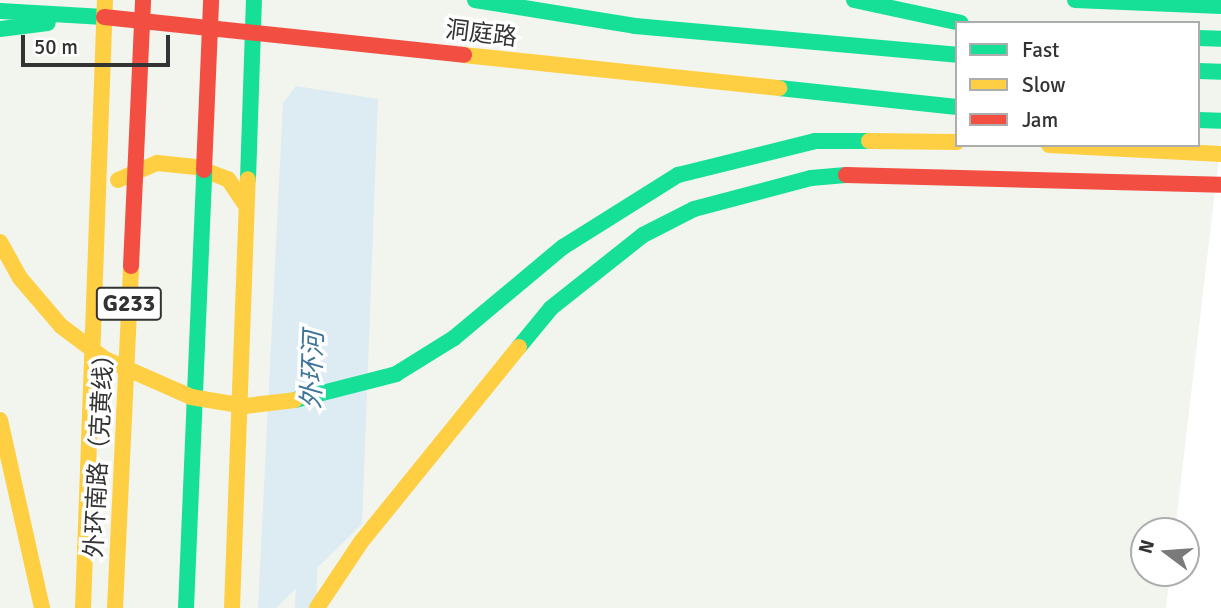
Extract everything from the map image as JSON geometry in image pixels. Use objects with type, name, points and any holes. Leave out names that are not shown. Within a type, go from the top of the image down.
[{"type":"main road","name":"外环南路（克黄线）","points":[[115,608],[143,0]]},
{"type":"main road","name":"G233","points":[[186,608],[211,0]]},
{"type":"main road","points":[[232,608],[254,0]]},
{"type":"main road","points":[[475,0],[635,26],[955,55]]},
{"type":"main road","points":[[854,0],[955,22]]},
{"type":"main road","points":[[1074,0],[1221,6]]},
{"type":"main road","points":[[0,29],[105,8],[83,608]]},
{"type":"main road","name":"洞庭路","points":[[0,11],[105,8],[253,30],[662,80],[955,107]]},
{"type":"main road","points":[[1200,38],[1221,39]]},
{"type":"main road","points":[[1200,71],[1221,72]]},
{"type":"main road","points":[[1200,120],[1221,121]]},
{"type":"main road","points":[[0,242],[20,278],[61,326],[105,359],[191,397],[245,406],[326,397],[396,374],[454,338],[563,247],[678,175],[731,157],[815,141],[955,142]]},
{"type":"main road","points":[[1088,147],[1221,154]]},
{"type":"main road","points":[[100,198],[122,175],[157,163],[228,178],[245,204]]},
{"type":"main road","points":[[317,608],[361,542],[551,308],[643,235],[746,192],[876,173],[1221,186]]},
{"type":"main road","points":[[0,420],[42,608]]},
{"type":"shaded area","points":[[0,0],[1221,0],[1221,140],[1177,517],[1130,517],[1130,587],[1168,587],[1166,608],[0,608]]},
{"type":"water","points":[[296,86],[378,99],[362,524],[276,608],[258,608],[283,103]]},
{"type":"waterway","name":"外环河","points":[[305,608],[307,554]]},
{"type":"traffic: fast","points":[[248,179],[254,0]]},
{"type":"traffic: fast","points":[[475,0],[635,26],[955,55]]},
{"type":"traffic: fast","points":[[854,0],[955,22]]},
{"type":"traffic: fast","points":[[1075,0],[1221,6]]},
{"type":"traffic: fast","points":[[0,11],[104,17]]},
{"type":"traffic: fast","points":[[0,29],[48,23]]},
{"type":"traffic: fast","points":[[1200,38],[1221,39]]},
{"type":"traffic: fast","points":[[1200,71],[1221,72]]},
{"type":"traffic: fast","points":[[779,88],[955,107]]},
{"type":"traffic: fast","points":[[1200,120],[1221,121]]},
{"type":"traffic: fast","points":[[295,400],[396,374],[454,338],[563,247],[678,175],[815,141],[869,141]]},
{"type":"traffic: fast","points":[[186,608],[204,170]]},
{"type":"traffic: fast","points":[[519,347],[551,308],[643,235],[694,209],[811,178],[846,175]]},
{"type":"traffic: slow","points":[[83,608],[105,0]]},
{"type":"traffic: slow","points":[[464,55],[779,88]]},
{"type":"traffic: slow","points":[[869,141],[955,142]]},
{"type":"traffic: slow","points":[[1087,147],[1221,154]]},
{"type":"traffic: slow","points":[[118,180],[157,163],[196,167],[228,179],[245,204]]},
{"type":"traffic: slow","points":[[232,608],[248,179]]},
{"type":"traffic: slow","points":[[0,242],[20,278],[61,326],[105,359],[191,397],[245,406],[295,400]]},
{"type":"traffic: slow","points":[[115,608],[131,266]]},
{"type":"traffic: slow","points":[[317,608],[361,542],[519,347]]},
{"type":"traffic: slow","points":[[0,420],[42,608]]},
{"type":"traffic: jam","points":[[131,266],[143,0]]},
{"type":"traffic: jam","points":[[204,170],[211,0]]},
{"type":"traffic: jam","points":[[104,17],[464,55]]},
{"type":"traffic: jam","points":[[846,175],[1221,185]]}]
